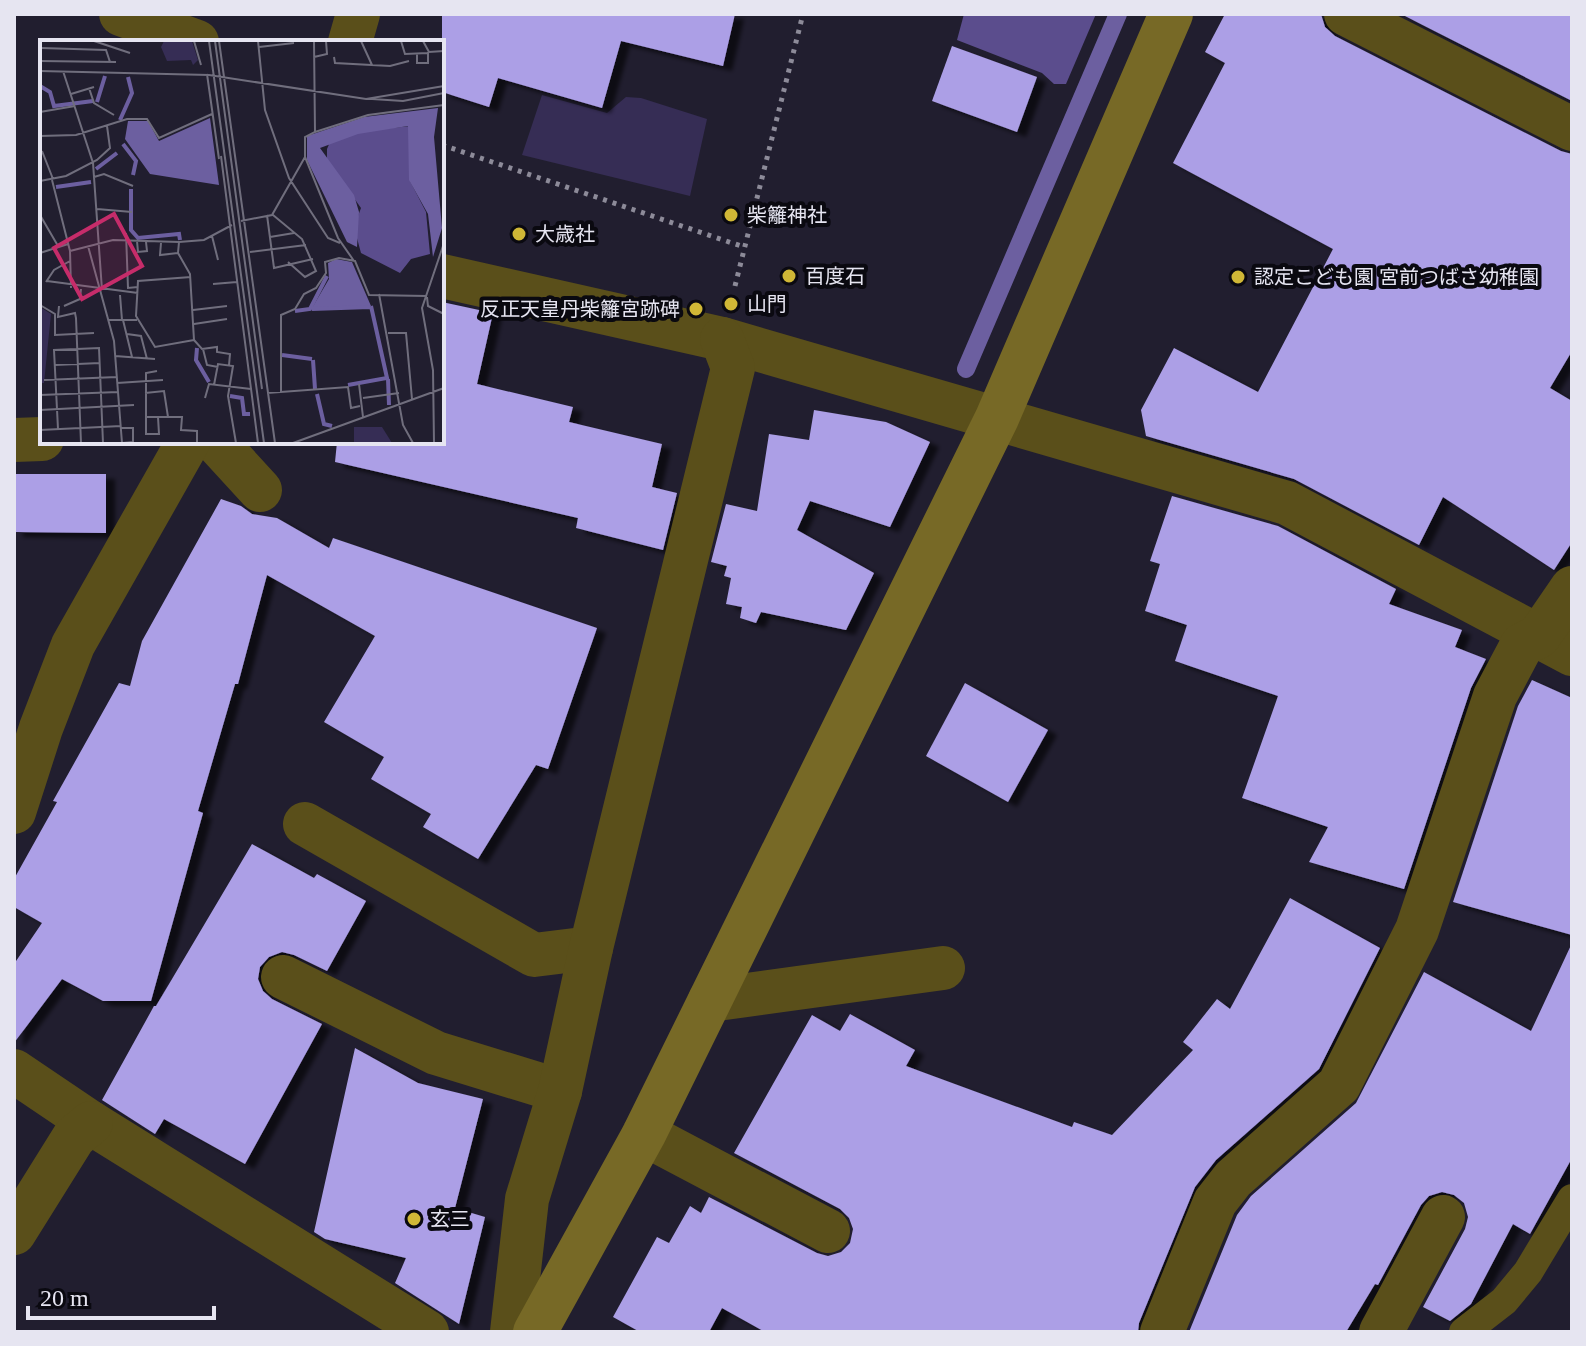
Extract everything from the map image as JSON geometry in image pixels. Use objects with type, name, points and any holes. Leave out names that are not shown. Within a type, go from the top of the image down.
[{"type":"street","points":[[121,14],[192,40]]},
{"type":"street","points":[[351,40],[358,14]]},
{"type":"street","points":[[535,1332],[644,1134],[997,418],[1171,14]]},
{"type":"street","points":[[1346,14],[1572,129]]},
{"type":"street","points":[[444,276],[722,339],[1287,503],[1556,645]]},
{"type":"street","points":[[512,1332],[527,1199],[560,1091],[591,948],[733,368],[722,339]]},
{"type":"street","points":[[14,440],[40,439]]},
{"type":"street","points":[[14,812],[27,723],[187,444]]},
{"type":"street","points":[[218,444],[260,490]]},
{"type":"street","points":[[1556,645],[1572,588]]},
{"type":"street","points":[[1162,1332],[1215,1202],[1233,1179],[1339,1085],[1417,930],[1495,696],[1522,645],[1556,645]]},
{"type":"street","points":[[305,824],[534,955],[591,948]]},
{"type":"street","points":[[710,1000],[943,968]]},
{"type":"street","points":[[283,977],[436,1053],[560,1091]]},
{"type":"street","points":[[14,1071],[91,1123],[427,1332]]},
{"type":"street","points":[[14,1233],[74,1137],[91,1123]]},
{"type":"street","points":[[644,1134],[828,1231]]},
{"type":"street","points":[[1381,1332],[1443,1217]]},
{"type":"lane","points":[[1464,1332],[1504,1301],[1528,1272],[1572,1199]]},
{"type":"path","points":[[733,291],[803,14]]},
{"type":"path","points":[[444,146],[744,247]]},
{"type":"shaded area","points":[[964,14],[1096,14],[1066,84],[1054,84],[1042,73],[957,40]]},
{"type":"shaded area","points":[[542,95],[607,113],[626,97],[641,98],[707,119],[690,196],[522,155]]},
{"type":"building","points":[[442,14],[735,14],[723,66],[621,41],[602,108],[498,78],[489,107],[444,93]]},
{"type":"building","points":[[1225,14],[1321,14],[1325,27],[1335,36],[1572,154],[1572,351],[1550,388],[1572,401],[1572,542],[1554,570],[1443,497],[1419,545],[1294,479],[1146,436],[1141,410],[1174,348],[1258,392],[1333,249],[1173,163],[1225,63],[1205,52]]},
{"type":"building","points":[[1401,14],[1572,14],[1572,101]]},
{"type":"building","points":[[952,46],[1037,77],[1017,132],[932,101]]},
{"type":"building","points":[[444,302],[493,313],[477,384],[573,407],[569,422],[662,444],[652,487],[677,493],[663,550],[576,528],[578,518],[335,462],[337,444],[444,444]]},
{"type":"building","points":[[814,410],[886,422],[930,442],[890,527],[810,501],[797,530],[874,573],[846,630],[761,612],[756,623],[740,618],[742,607],[726,604],[731,578],[724,576],[727,566],[711,562],[726,504],[757,511],[769,434],[809,440]]},
{"type":"building","points":[[14,474],[106,474],[106,533],[14,532]]},
{"type":"building","points":[[1172,496],[1278,526],[1396,589],[1389,604],[1462,630],[1455,647],[1486,659],[1471,688],[1404,889],[1309,862],[1328,827],[1242,798],[1278,696],[1175,661],[1187,625],[1145,611],[1160,564],[1150,561]]},
{"type":"building","points":[[221,499],[241,506],[252,514],[277,518],[329,548],[333,538],[597,628],[548,769],[536,765],[478,859],[423,827],[431,814],[371,779],[384,757],[324,722],[375,636],[267,575],[238,684],[235,684],[198,811],[203,813],[151,1001],[103,1001],[62,979],[14,1043],[14,964],[42,923],[14,907],[14,879],[57,802],[53,801],[119,683],[130,686],[142,641]]},
{"type":"building","points":[[1532,680],[1572,698],[1572,935],[1453,902],[1518,706]]},
{"type":"building","points":[[965,683],[1048,730],[1008,802],[926,756]]},
{"type":"building","points":[[252,844],[314,878],[317,874],[366,901],[327,971],[282,952],[269,957],[260,967],[258,979],[263,991],[272,999],[322,1024],[245,1164],[164,1119],[155,1134],[102,1100],[154,1006]]},
{"type":"building","points":[[1290,898],[1380,948],[1319,1069],[1216,1160],[1195,1187],[1138,1332],[765,1332],[722,1308],[709,1332],[640,1332],[613,1317],[657,1237],[669,1243],[690,1206],[701,1213],[709,1197],[817,1253],[828,1256],[841,1252],[850,1243],[853,1229],[849,1218],[840,1209],[734,1153],[812,1015],[840,1031],[850,1014],[915,1050],[906,1066],[1072,1127],[1074,1122],[1112,1135],[1193,1050],[1183,1042],[1217,999],[1230,1009]]},
{"type":"building","points":[[1572,943],[1572,1158],[1530,1234],[1513,1224],[1471,1304],[1450,1321],[1423,1307],[1465,1229],[1468,1217],[1464,1203],[1454,1195],[1442,1192],[1429,1196],[1421,1205],[1378,1285],[1375,1284],[1346,1332],[1189,1332],[1237,1215],[1251,1196],[1356,1103],[1424,972],[1531,1031]]},
{"type":"building","points":[[355,1048],[418,1083],[483,1099],[455,1208],[485,1217],[459,1324],[395,1283],[406,1258],[325,1239],[314,1232]]},
{"type":"waterway","points":[[966,369],[1118,14]]},
{"type":"place","name":"柴籬神社","points":[[731,215]]},
{"type":"place","name":"大歳社","points":[[519,234]]},
{"type":"place","name":"百度石","points":[[789,276]]},
{"type":"place","name":"認定こども園 宮前つばさ幼稚園","points":[[1238,277]]},
{"type":"place","name":"山門","points":[[731,304]]},
{"type":"place","name":"反正天皇丹柴籬宮跡碑","points":[[696,309]]},
{"type":"place","name":"玄三","points":[[414,1219]]}]
